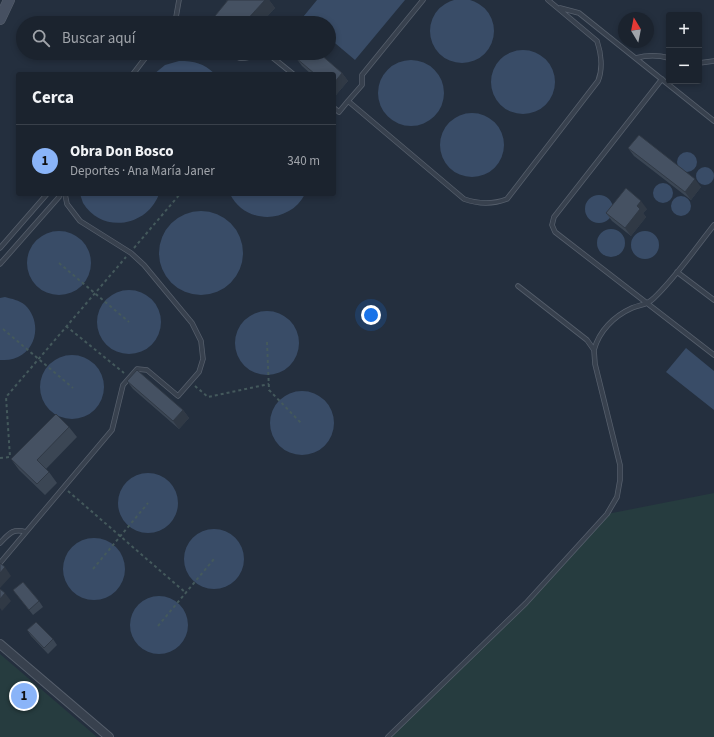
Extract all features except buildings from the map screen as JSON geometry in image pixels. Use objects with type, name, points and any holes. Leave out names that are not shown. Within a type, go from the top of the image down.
[{"type":"street","points":[[0,19],[9,0]]},
{"type":"street","points":[[0,644],[109,737]]},
{"type":"lane","points":[[176,16],[179,0]]},
{"type":"lane","points":[[336,110],[339,112],[362,85],[362,75],[423,0]]},
{"type":"lane","points":[[348,101],[464,199],[474,202],[499,202],[507,199],[598,81],[601,74],[600,50],[597,41],[548,0]]},
{"type":"lane","points":[[557,8],[579,12],[714,121]]},
{"type":"lane","points":[[636,58],[645,56],[666,58]]},
{"type":"lane","points":[[135,72],[144,60]]},
{"type":"lane","points":[[276,60],[291,72]]},
{"type":"lane","points":[[702,63],[714,61]]},
{"type":"lane","points":[[662,79],[554,216],[552,225],[555,232],[714,355]]},
{"type":"lane","points":[[0,248],[44,196]]},
{"type":"lane","points":[[0,264],[59,196]]},
{"type":"lane","points":[[0,562],[112,430],[123,385],[137,369],[147,370],[178,396],[200,372],[203,358],[201,341],[192,323],[144,265],[130,252],[80,221],[67,204],[65,196]]},
{"type":"lane","points":[[388,737],[526,603],[607,514],[617,497],[620,480],[620,465],[595,364],[594,350],[596,343],[610,322],[623,312],[648,304],[655,297],[714,225]]},
{"type":"lane","points":[[677,272],[714,300]]},
{"type":"lane","points":[[518,286],[587,340],[594,350]]},
{"type":"lane","points":[[0,543],[15,531],[20,530],[26,532]]},
{"type":"path","points":[[0,458],[10,457],[6,396],[178,196]]},
{"type":"path","points":[[59,262],[129,322]]},
{"type":"path","points":[[66,326],[129,378]]},
{"type":"path","points":[[3,329],[73,388]]},
{"type":"path","points":[[267,342],[269,390],[302,424]]},
{"type":"path","points":[[190,383],[208,397],[269,384]]},
{"type":"path","points":[[64,487],[186,592]]},
{"type":"path","points":[[93,569],[148,503]]},
{"type":"path","points":[[158,626],[214,559]]},
{"type":"green space","points":[[714,493],[714,737],[388,737],[526,603],[607,514]]},
{"type":"green space","points":[[0,654],[97,737],[0,737]]},
{"type":"water","points":[[462,-1],[480,5],[488,13],[494,31],[488,49],[480,57],[462,63],[444,57],[436,49],[430,31],[436,13],[444,5]]},
{"type":"water","points":[[317,0],[405,0],[355,60],[336,44],[336,16],[304,16]]},
{"type":"water","points":[[523,50],[535,52],[546,59],[553,70],[555,82],[553,94],[546,105],[535,112],[523,114],[511,112],[500,105],[493,94],[491,82],[493,70],[500,59],[511,52]]},
{"type":"water","points":[[411,60],[423,63],[434,70],[441,81],[444,93],[441,105],[434,116],[423,123],[411,126],[399,123],[388,116],[381,105],[378,93],[381,81],[388,70],[399,63]]},
{"type":"water","points":[[179,61],[190,61],[207,67],[213,72],[156,72],[165,65]]},
{"type":"water","points":[[472,113],[490,119],[498,127],[504,145],[498,163],[490,171],[472,177],[454,171],[446,163],[440,145],[446,127],[454,119]]},
{"type":"water","points":[[687,152],[694,155],[697,162],[694,169],[687,172],[680,169],[677,162],[680,155]]},
{"type":"water","points":[[701,167],[709,167],[714,172],[712,183],[709,185],[701,185],[696,180],[696,172]]},
{"type":"water","points":[[663,183],[670,186],[673,193],[670,200],[663,203],[656,200],[653,193],[656,186]]},
{"type":"water","points":[[599,195],[609,199],[613,209],[609,219],[599,223],[589,219],[585,209],[589,199]]},
{"type":"water","points":[[81,196],[158,196],[153,205],[145,214],[135,220],[124,222],[112,222],[101,219],[91,213],[83,203]]},
{"type":"water","points":[[231,196],[304,196],[298,204],[289,211],[268,217],[256,216],[237,204]]},
{"type":"water","points":[[681,196],[688,199],[691,206],[688,213],[681,216],[674,213],[671,206],[674,199]]},
{"type":"water","points":[[201,211],[217,214],[231,223],[240,237],[243,253],[240,269],[231,283],[217,292],[201,295],[185,292],[171,283],[162,269],[159,253],[162,237],[171,223],[185,214]]},
{"type":"water","points":[[611,229],[621,233],[625,243],[621,253],[611,257],[601,253],[597,243],[601,233]]},
{"type":"water","points":[[59,231],[77,237],[85,245],[91,263],[85,281],[77,289],[59,295],[41,289],[33,281],[27,263],[33,245],[41,237]]},
{"type":"water","points":[[645,231],[655,235],[659,245],[655,255],[645,259],[635,255],[631,245],[635,235]]},
{"type":"water","points":[[129,290],[147,296],[155,304],[161,322],[155,340],[147,348],[129,354],[111,348],[103,340],[97,322],[103,304],[111,296]]},
{"type":"water","points":[[5,297],[20,302],[30,311],[35,326],[35,333],[30,347],[25,353],[14,359],[0,360],[0,298]]},
{"type":"water","points":[[267,311],[285,317],[293,325],[299,343],[293,361],[285,369],[267,375],[249,369],[241,361],[235,343],[241,325],[249,317]]},
{"type":"water","points":[[686,348],[714,371],[714,410],[666,372]]},
{"type":"water","points":[[72,355],[84,357],[95,364],[102,375],[104,387],[102,399],[95,410],[84,417],[72,419],[60,417],[49,410],[42,399],[40,387],[42,375],[49,364],[60,357]]},
{"type":"water","points":[[302,391],[320,397],[328,405],[334,423],[328,441],[320,449],[302,455],[284,449],[276,441],[270,423],[276,405],[284,397]]},
{"type":"water","points":[[142,473],[154,473],[170,481],[176,491],[178,503],[176,515],[170,525],[154,533],[142,533],[126,525],[118,509],[118,497],[126,481]]},
{"type":"water","points":[[214,529],[230,534],[235,538],[239,543],[244,559],[239,575],[235,580],[230,584],[214,589],[198,584],[193,580],[189,575],[184,559],[189,543],[193,538],[198,534]]},
{"type":"water","points":[[94,538],[106,540],[116,547],[123,557],[125,569],[123,581],[116,591],[106,598],[94,600],[82,598],[72,591],[65,581],[63,569],[65,557],[72,547],[82,540]]},
{"type":"water","points":[[153,596],[165,596],[180,604],[188,619],[188,631],[180,646],[165,654],[153,654],[138,646],[130,631],[130,619],[138,604]]},
{"type":"place","name":"Obra Don Bosco","points":[[24,696]]}]
